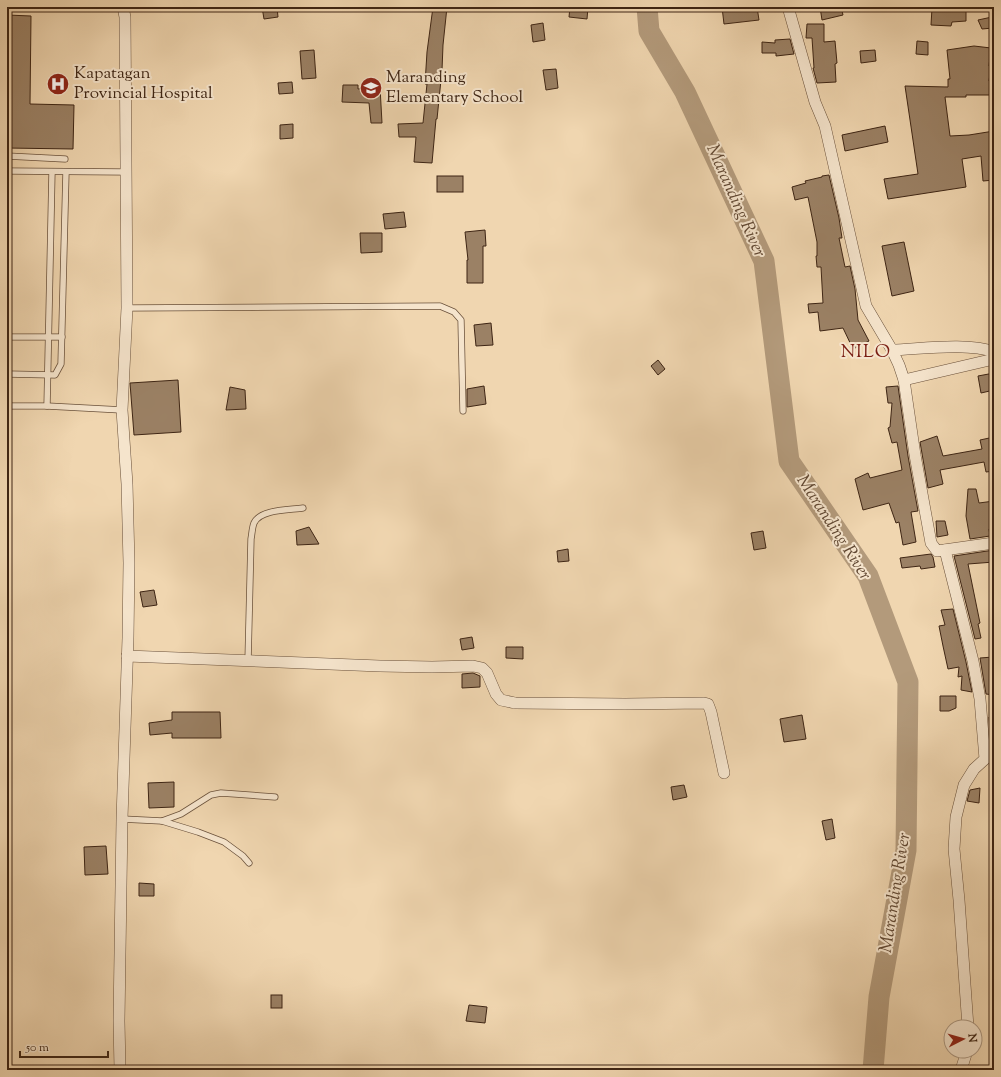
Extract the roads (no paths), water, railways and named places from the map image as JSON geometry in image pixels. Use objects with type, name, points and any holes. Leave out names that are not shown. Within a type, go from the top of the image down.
[{"type":"street","points":[[788,7],[815,102],[825,126],[866,306],[892,350],[904,380],[915,455],[931,543],[937,551],[994,543]]},
{"type":"street","points":[[120,1070],[122,819],[129,563],[127,484],[122,410],[127,308],[126,10]]},
{"type":"street","points":[[892,350],[968,347],[986,349],[994,352]]},
{"type":"street","points":[[904,380],[994,359]]},
{"type":"street","points":[[945,550],[972,661],[990,760],[974,769],[964,785],[956,817],[954,849],[967,1019]]},
{"type":"street","points":[[127,656],[425,667],[473,666],[482,668],[487,673],[496,694],[501,700],[515,703],[704,703],[708,704],[711,712],[724,773]]},
{"type":"street","points":[[961,1070],[964,1059]]},
{"type":"lane","points":[[7,156],[65,159]]},
{"type":"lane","points":[[7,171],[126,172]]},
{"type":"lane","points":[[47,406],[52,172]]},
{"type":"lane","points":[[7,374],[55,374],[61,364],[66,172]]},
{"type":"lane","points":[[127,308],[440,306],[454,312],[461,320],[463,411]]},
{"type":"lane","points":[[7,337],[62,338]]},
{"type":"lane","points":[[7,406],[47,406],[122,410]]},
{"type":"lane","points":[[248,661],[251,539],[254,523],[259,516],[266,513],[303,508]]},
{"type":"lane","points":[[162,821],[181,814],[211,795],[226,793],[275,797]]},
{"type":"lane","points":[[122,819],[162,821],[198,832],[224,842],[243,856],[249,863]]},
{"type":"waterway","name":"Maranding River","points":[[647,7],[649,31],[685,92],[764,261],[789,461],[868,576],[908,682],[906,850],[879,997],[873,1070]]},
{"type":"place","name":"Kapatagan Provincial Hospital","points":[[58,84]]},
{"type":"place","name":"Maranding Elementary School","points":[[371,88]]},
{"type":"district","name":"NILO","points":[[866,353]]}]
